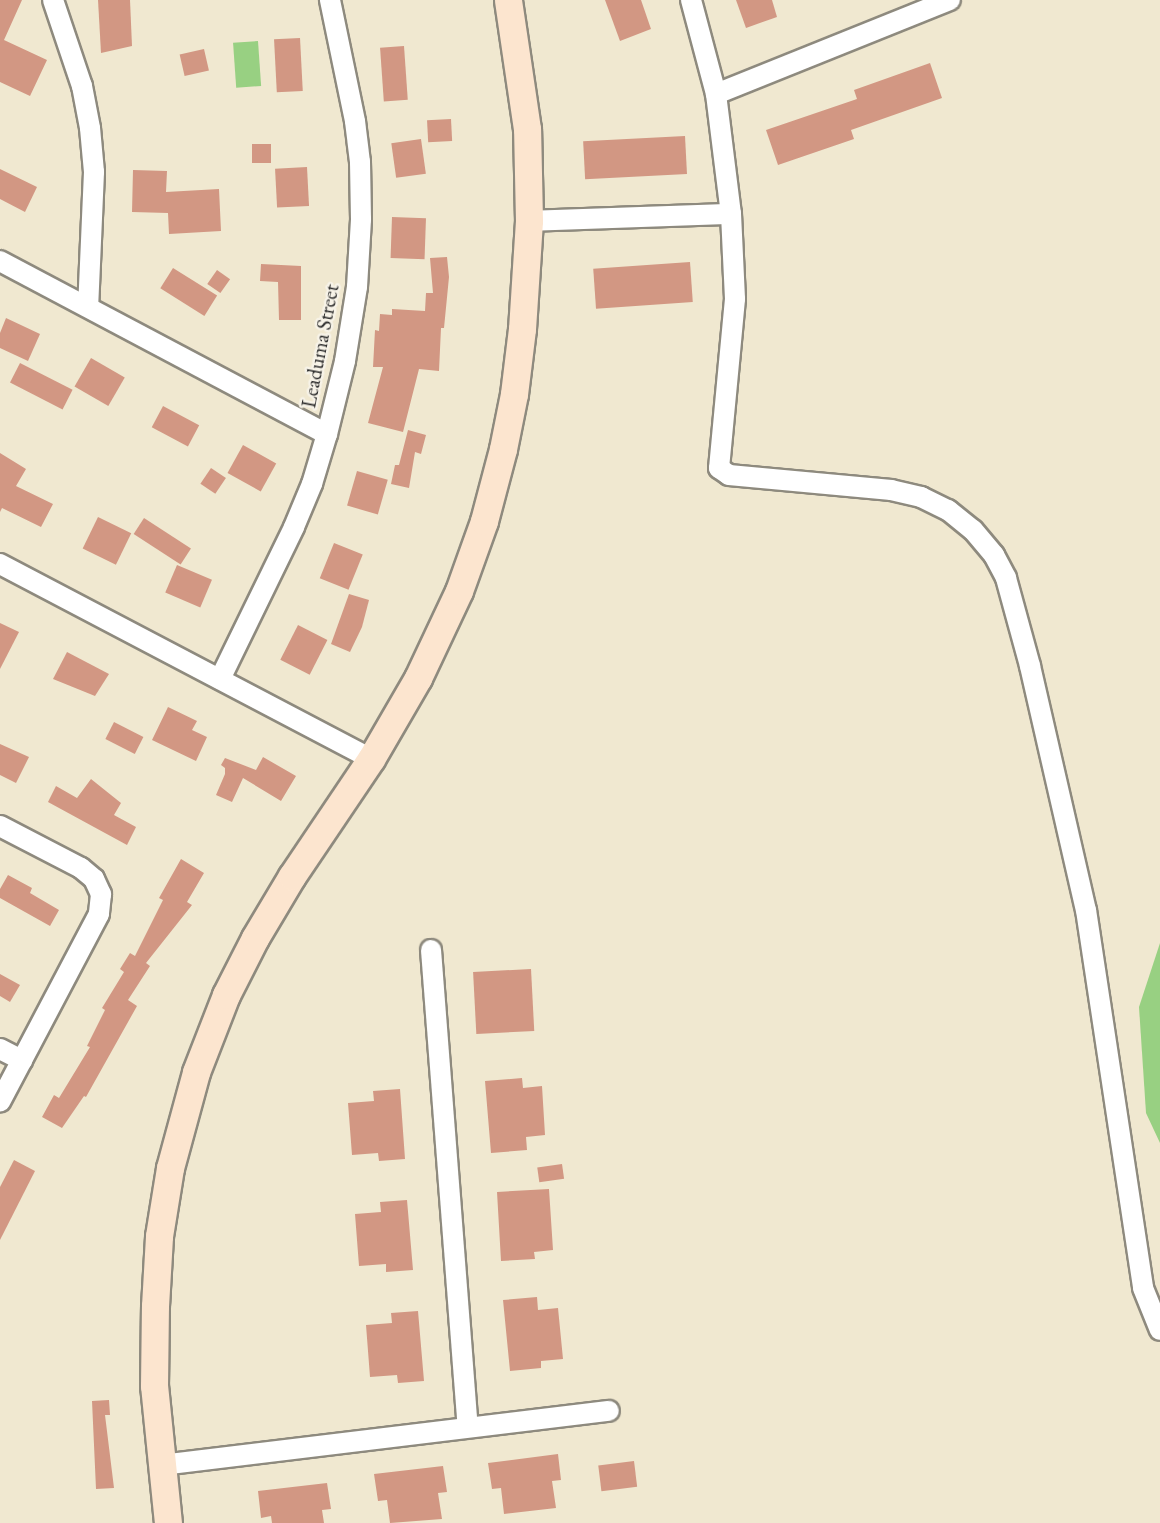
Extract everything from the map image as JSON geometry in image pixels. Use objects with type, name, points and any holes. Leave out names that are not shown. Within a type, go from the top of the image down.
[{"type":"main road","points":[[168,1523],[154,1386],[159,1236],[170,1168],[196,1072],[226,995],[255,938],[292,876],[371,759],[418,678],[459,591],[484,521],[514,394],[530,221],[527,129],[508,0]]},
{"type":"street","points":[[53,0],[82,86],[90,128],[94,172],[88,307]]},
{"type":"street","name":"Leaduma Street","points":[[220,679],[294,527],[327,434],[345,361],[357,287],[361,219],[360,162],[355,121],[330,0]]},
{"type":"street","points":[[691,0],[716,94],[731,214],[735,299],[719,468],[729,475],[891,490],[921,497],[948,510],[973,530],[994,555],[1005,578],[1030,666],[1086,910],[1113,1072],[1143,1288],[1160,1330]]},
{"type":"street","points":[[716,94],[950,0]]},
{"type":"street","points":[[530,221],[731,214]]},
{"type":"street","points":[[0,261],[327,434]]},
{"type":"street","points":[[0,564],[371,759]]},
{"type":"street","points":[[0,826],[81,868],[94,879],[101,894],[99,914],[0,1102]]},
{"type":"street","points":[[431,950],[468,1427]]},
{"type":"street","points":[[0,1049],[22,1060]]},
{"type":"street","points":[[161,1465],[609,1411]]},
{"type":"green space","points":[[258,41],[261,86],[236,88],[233,43]]},
{"type":"green space","points":[[1160,943],[1160,1143],[1146,1113],[1139,1007]]},
{"type":"building","points":[[0,0],[22,0],[4,40],[47,60],[30,96],[0,82]]},
{"type":"building","points":[[98,0],[130,0],[132,46],[101,53]]},
{"type":"building","points":[[605,0],[641,0],[651,29],[620,41]]},
{"type":"building","points":[[736,0],[772,0],[777,17],[746,28]]},
{"type":"building","points":[[300,38],[303,91],[277,92],[274,39]]},
{"type":"building","points":[[404,46],[408,100],[384,102],[380,48]]},
{"type":"building","points":[[204,49],[209,70],[185,76],[180,55]]},
{"type":"building","points":[[930,63],[942,98],[851,130],[854,139],[778,165],[766,130],[857,99],[854,90]]},
{"type":"building","points":[[451,119],[452,141],[428,142],[427,120]]},
{"type":"building","points":[[685,136],[687,174],[585,179],[583,141]]},
{"type":"building","points":[[421,139],[426,174],[396,178],[391,143]]},
{"type":"building","points":[[252,144],[271,144],[271,163],[252,163]]},
{"type":"building","points":[[307,167],[309,206],[277,208],[275,169]]},
{"type":"building","points":[[0,169],[37,187],[25,212],[0,199]]},
{"type":"building","points":[[133,170],[167,171],[166,192],[219,189],[221,231],[169,234],[168,213],[132,212]]},
{"type":"building","points":[[392,217],[426,218],[425,259],[391,258]]},
{"type":"building","points":[[447,257],[449,277],[444,328],[441,328],[439,371],[419,369],[403,432],[368,423],[383,367],[373,367],[375,330],[379,331],[380,314],[392,315],[392,309],[425,311],[426,293],[433,293],[430,258]]},
{"type":"building","points":[[690,262],[693,302],[596,309],[593,269]]},
{"type":"building","points":[[261,264],[301,266],[301,320],[279,320],[278,282],[260,281]]},
{"type":"building","points":[[173,268],[217,296],[204,316],[160,288]]},
{"type":"building","points":[[217,270],[230,279],[220,293],[207,284]]},
{"type":"building","points":[[6,318],[40,334],[28,361],[0,348],[0,333]]},
{"type":"building","points":[[91,358],[125,378],[108,406],[74,387]]},
{"type":"building","points":[[20,363],[73,390],[63,409],[10,383]]},
{"type":"building","points":[[163,406],[199,425],[188,446],[152,427]]},
{"type":"building","points":[[408,430],[426,435],[421,454],[415,452],[409,488],[391,484],[395,465],[399,465]]},
{"type":"building","points":[[243,445],[276,463],[261,491],[227,473]]},
{"type":"building","points":[[0,453],[26,469],[16,486],[53,504],[41,527],[2,508],[0,512]]},
{"type":"building","points":[[211,468],[226,478],[215,494],[200,484]]},
{"type":"building","points":[[357,471],[388,480],[378,514],[347,506]]},
{"type":"building","points":[[98,517],[131,533],[116,565],[83,548]]},
{"type":"building","points":[[144,518],[191,548],[181,564],[134,534]]},
{"type":"building","points":[[334,543],[363,555],[349,590],[320,578]]},
{"type":"building","points":[[177,565],[212,580],[200,607],[165,593]]},
{"type":"building","points":[[349,594],[369,600],[362,627],[350,652],[331,644]]},
{"type":"building","points":[[0,623],[19,632],[0,669]]},
{"type":"building","points":[[298,625],[327,640],[310,675],[280,660]]},
{"type":"building","points":[[67,652],[109,674],[95,696],[53,679]]},
{"type":"building","points":[[168,707],[197,721],[192,730],[207,737],[196,761],[152,740]]},
{"type":"building","points":[[114,722],[143,737],[135,754],[105,739]]},
{"type":"building","points":[[0,744],[29,757],[16,783],[0,775]]},
{"type":"building","points":[[263,757],[296,776],[281,801],[243,778],[232,802],[216,795],[225,774],[225,768],[221,765],[225,758],[256,770]]},
{"type":"building","points":[[91,779],[121,803],[114,815],[136,827],[127,845],[48,802],[56,786],[77,798]]},
{"type":"building","points":[[181,859],[204,873],[187,902],[192,905],[146,963],[150,966],[128,1000],[137,1006],[86,1097],[84,1096],[62,1128],[42,1117],[54,1095],[59,1098],[90,1047],[87,1046],[105,1010],[102,1008],[124,972],[120,969],[130,953],[135,956],[163,900],[159,898]]},
{"type":"building","points":[[8,875],[32,888],[30,893],[59,910],[50,926],[0,898],[0,889]]},
{"type":"building","points":[[531,969],[534,1031],[476,1034],[473,972]]},
{"type":"building","points":[[0,974],[20,985],[10,1002],[0,996]]},
{"type":"building","points":[[522,1078],[523,1088],[542,1086],[545,1135],[526,1137],[527,1150],[491,1153],[485,1081]]},
{"type":"building","points":[[400,1089],[405,1159],[379,1161],[378,1153],[352,1155],[348,1103],[374,1101],[373,1091]]},
{"type":"building","points":[[14,1160],[35,1171],[0,1240],[0,1187]]},
{"type":"building","points":[[562,1164],[564,1179],[539,1182],[537,1167]]},
{"type":"building","points":[[549,1189],[553,1250],[534,1252],[535,1259],[501,1261],[497,1192]]},
{"type":"building","points":[[407,1200],[413,1270],[386,1272],[386,1264],[359,1266],[355,1214],[381,1212],[380,1202]]},
{"type":"building","points":[[537,1297],[538,1310],[558,1308],[563,1359],[541,1361],[541,1368],[510,1371],[503,1300]]},
{"type":"building","points":[[418,1311],[424,1381],[398,1383],[397,1375],[370,1377],[366,1325],[392,1323],[391,1313]]},
{"type":"building","points":[[109,1400],[110,1415],[105,1415],[114,1488],[96,1489],[92,1401]]},
{"type":"building","points":[[558,1454],[561,1480],[552,1481],[556,1508],[504,1514],[501,1488],[492,1489],[488,1463]]},
{"type":"building","points":[[634,1461],[637,1487],[601,1491],[598,1465]]},
{"type":"building","points":[[443,1466],[447,1492],[438,1493],[442,1519],[390,1523],[387,1500],[378,1501],[374,1474]]},
{"type":"building","points":[[327,1483],[331,1509],[322,1510],[324,1523],[272,1523],[271,1516],[261,1518],[258,1491]]}]
